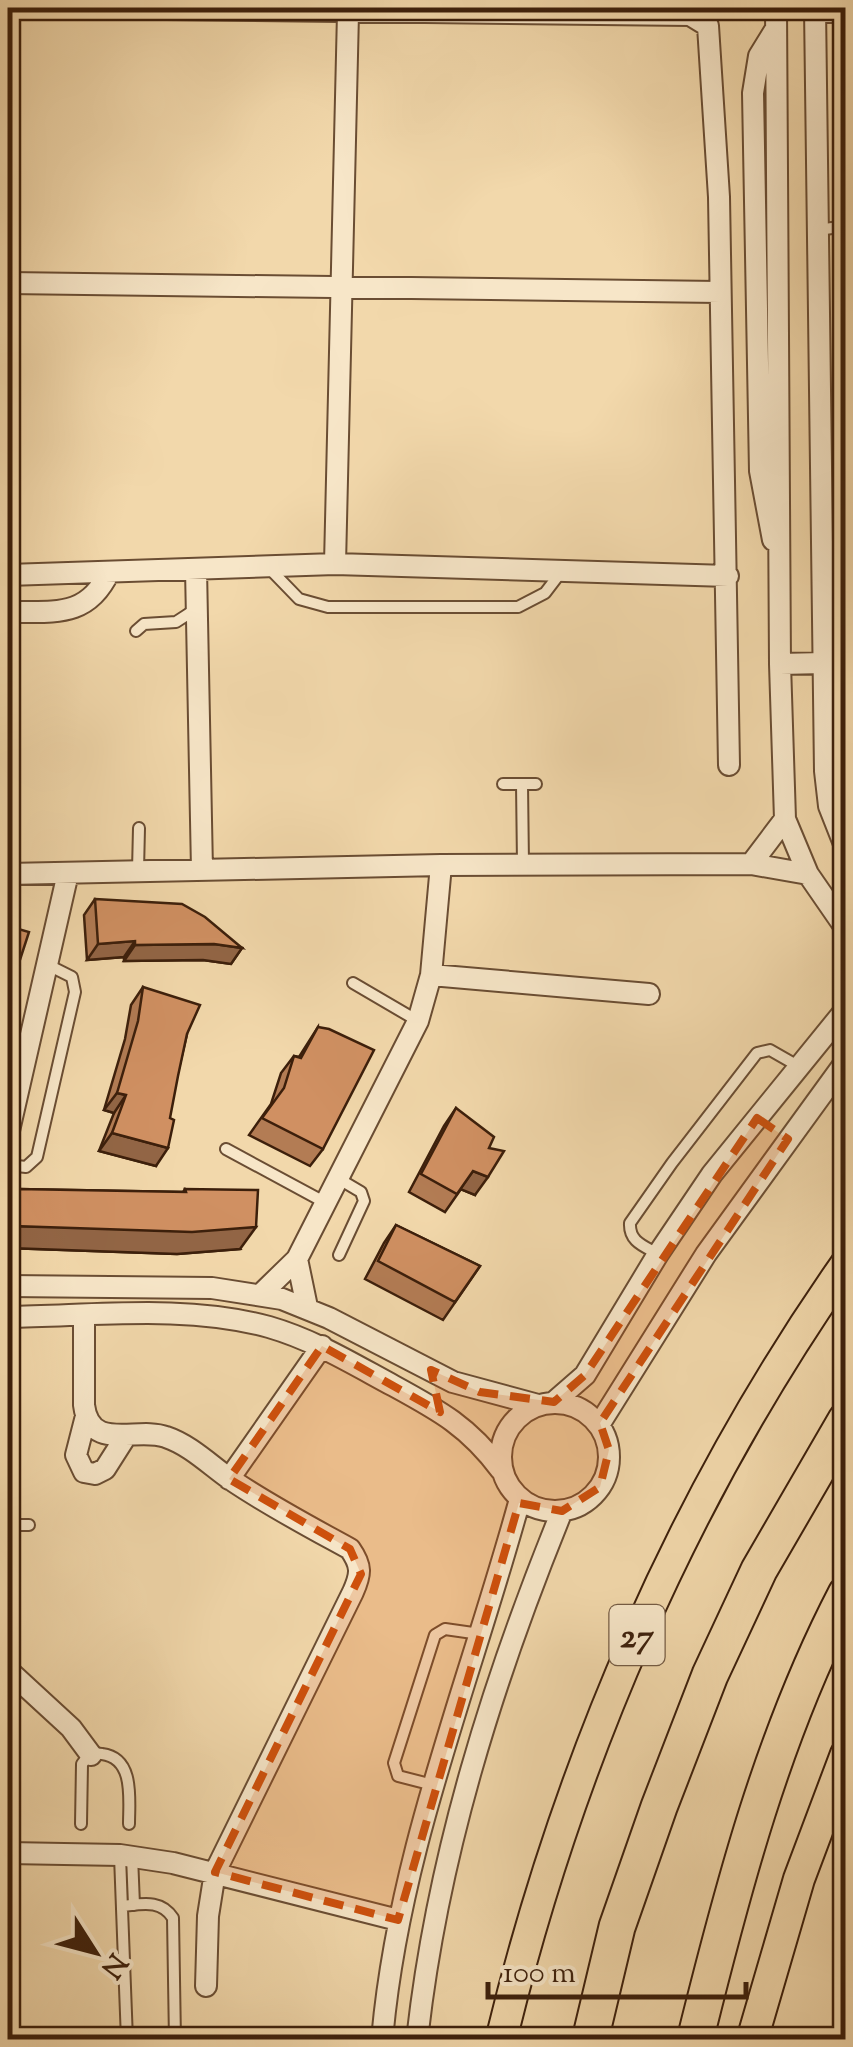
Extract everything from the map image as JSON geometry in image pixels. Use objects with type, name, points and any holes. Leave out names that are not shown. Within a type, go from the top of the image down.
[{"type":"highway","name":"27","points":[[590,2040],[617,1927],[658,1807],[710,1675],[760,1570],[846,1420]]},
{"type":"highway","points":[[695,2040],[726,1914],[778,1747],[846,1594]]},
{"type":"main road","name":"27","points":[[502,2040],[555,1848],[634,1642],[729,1450],[846,1264]]},
{"type":"main road","points":[[752,2040],[799,1879],[846,1754]]},
{"type":"street","points":[[77,8],[613,13],[698,18],[708,26],[719,197],[729,765]]},
{"type":"street","points":[[336,564],[348,12]]},
{"type":"street","points":[[815,12],[825,771],[830,806],[846,849]]},
{"type":"street","points":[[776,18],[754,70],[753,196],[756,372],[764,508],[780,558]]},
{"type":"street","points":[[776,18],[780,664],[786,819],[808,874],[846,929]]},
{"type":"street","points":[[719,197],[753,196]]},
{"type":"street","points":[[8,283],[719,292]]},
{"type":"street","points":[[723,372],[756,372]]},
{"type":"street","points":[[8,575],[336,564],[728,576]]},
{"type":"street","points":[[196,569],[202,870]]},
{"type":"street","points":[[8,612],[72,610],[102,588],[109,572]]},
{"type":"street","points":[[780,664],[824,663]]},
{"type":"street","points":[[750,864],[786,819]]},
{"type":"street","points":[[8,874],[750,864],[808,874]]},
{"type":"street","points":[[260,1295],[297,1258],[418,1021],[431,976],[441,866]]},
{"type":"street","points":[[8,1135],[68,873]]},
{"type":"street","points":[[831,910],[846,893]]},
{"type":"street","points":[[431,976],[649,994]]},
{"type":"street","points":[[8,1286],[194,1288],[260,1295],[307,1307],[480,1392],[546,1404],[580,1408],[599,1425],[609,1450],[608,1469],[600,1487],[587,1501],[562,1511],[532,1507],[508,1486],[500,1454],[511,1424],[546,1404],[585,1375],[712,1174],[846,1009]]},
{"type":"street","points":[[599,1425],[686,1284],[846,1061]]},
{"type":"street","points":[[757,1118],[788,1139]]},
{"type":"street","points":[[297,1258],[307,1307]]},
{"type":"street","points":[[8,1316],[152,1314],[268,1327],[322,1346],[438,1410],[480,1441],[502,1470]]},
{"type":"street","points":[[84,1316],[86,1416],[76,1455],[84,1472],[95,1474],[106,1469],[126,1436]]},
{"type":"street","points":[[229,1479],[322,1346]]},
{"type":"street","points":[[416,1399],[430,1388],[430,1370]]},
{"type":"street","points":[[86,1416],[100,1431],[113,1436],[165,1436],[229,1479],[350,1550],[359,1562],[360,1574],[215,1872],[208,1916],[206,1986]]},
{"type":"street","points":[[382,2040],[398,1920],[433,1785],[520,1499]]},
{"type":"street","points":[[417,2040],[424,1976],[480,1736],[562,1511]]},
{"type":"street","points":[[8,1670],[71,1728],[91,1755]]},
{"type":"street","points":[[8,1853],[126,1856],[215,1872],[398,1920]]},
{"type":"lane","points":[[815,12],[846,17]]},
{"type":"lane","points":[[818,230],[846,226]]},
{"type":"lane","points":[[267,566],[299,599],[328,607],[518,607],[545,593],[561,570]]},
{"type":"lane","points":[[136,630],[144,624],[176,622],[197,609]]},
{"type":"lane","points":[[502,784],[536,784]]},
{"type":"lane","points":[[522,784],[523,865]]},
{"type":"lane","points":[[138,872],[140,828]]},
{"type":"lane","points":[[8,1165],[26,1167],[37,1157],[75,992],[72,978],[46,964]]},
{"type":"lane","points":[[353,983],[418,1021]]},
{"type":"lane","points":[[658,1254],[637,1243],[630,1224],[711,1110],[756,1053],[770,1050],[798,1066]]},
{"type":"lane","points":[[226,1149],[326,1203]]},
{"type":"lane","points":[[338,1178],[361,1192],[364,1201],[339,1255]]},
{"type":"lane","points":[[8,1525],[29,1525]]},
{"type":"lane","points":[[433,1785],[398,1776],[394,1763],[435,1635],[445,1629],[480,1634]]},
{"type":"lane","points":[[82,1824],[82,1764],[91,1755],[105,1754],[118,1762],[126,1774],[129,1824]]},
{"type":"lane","points":[[126,1856],[127,2040]]},
{"type":"lane","points":[[128,1906],[161,1906],[172,1918],[175,2040]]},
{"type":"highlighted area","points":[[757,1118],[788,1139],[600,1423],[609,1450],[600,1487],[562,1511],[519,1503],[398,1920],[215,1872],[361,1574],[350,1549],[229,1479],[322,1346],[440,1412],[431,1370],[480,1392],[554,1402],[585,1375]]},
{"type":"building","points":[[95,899],[182,904],[205,917],[242,948],[214,944],[135,945],[135,941],[98,944]]},
{"type":"building","points":[[8,926],[29,932],[17,969],[8,967]]},
{"type":"building","points":[[143,987],[200,1005],[187,1034],[168,1148],[112,1133],[126,1095],[117,1093],[138,1021]]},
{"type":"building","points":[[318,1027],[374,1050],[323,1149],[262,1118],[284,1088],[294,1056],[301,1058]]},
{"type":"building","points":[[456,1108],[494,1137],[489,1148],[504,1151],[488,1177],[473,1171],[457,1194],[421,1174]]},
{"type":"building","points":[[17,1189],[258,1190],[256,1227],[192,1232],[13,1226]]},
{"type":"building","points":[[396,1225],[480,1266],[455,1302],[378,1261]]}]
